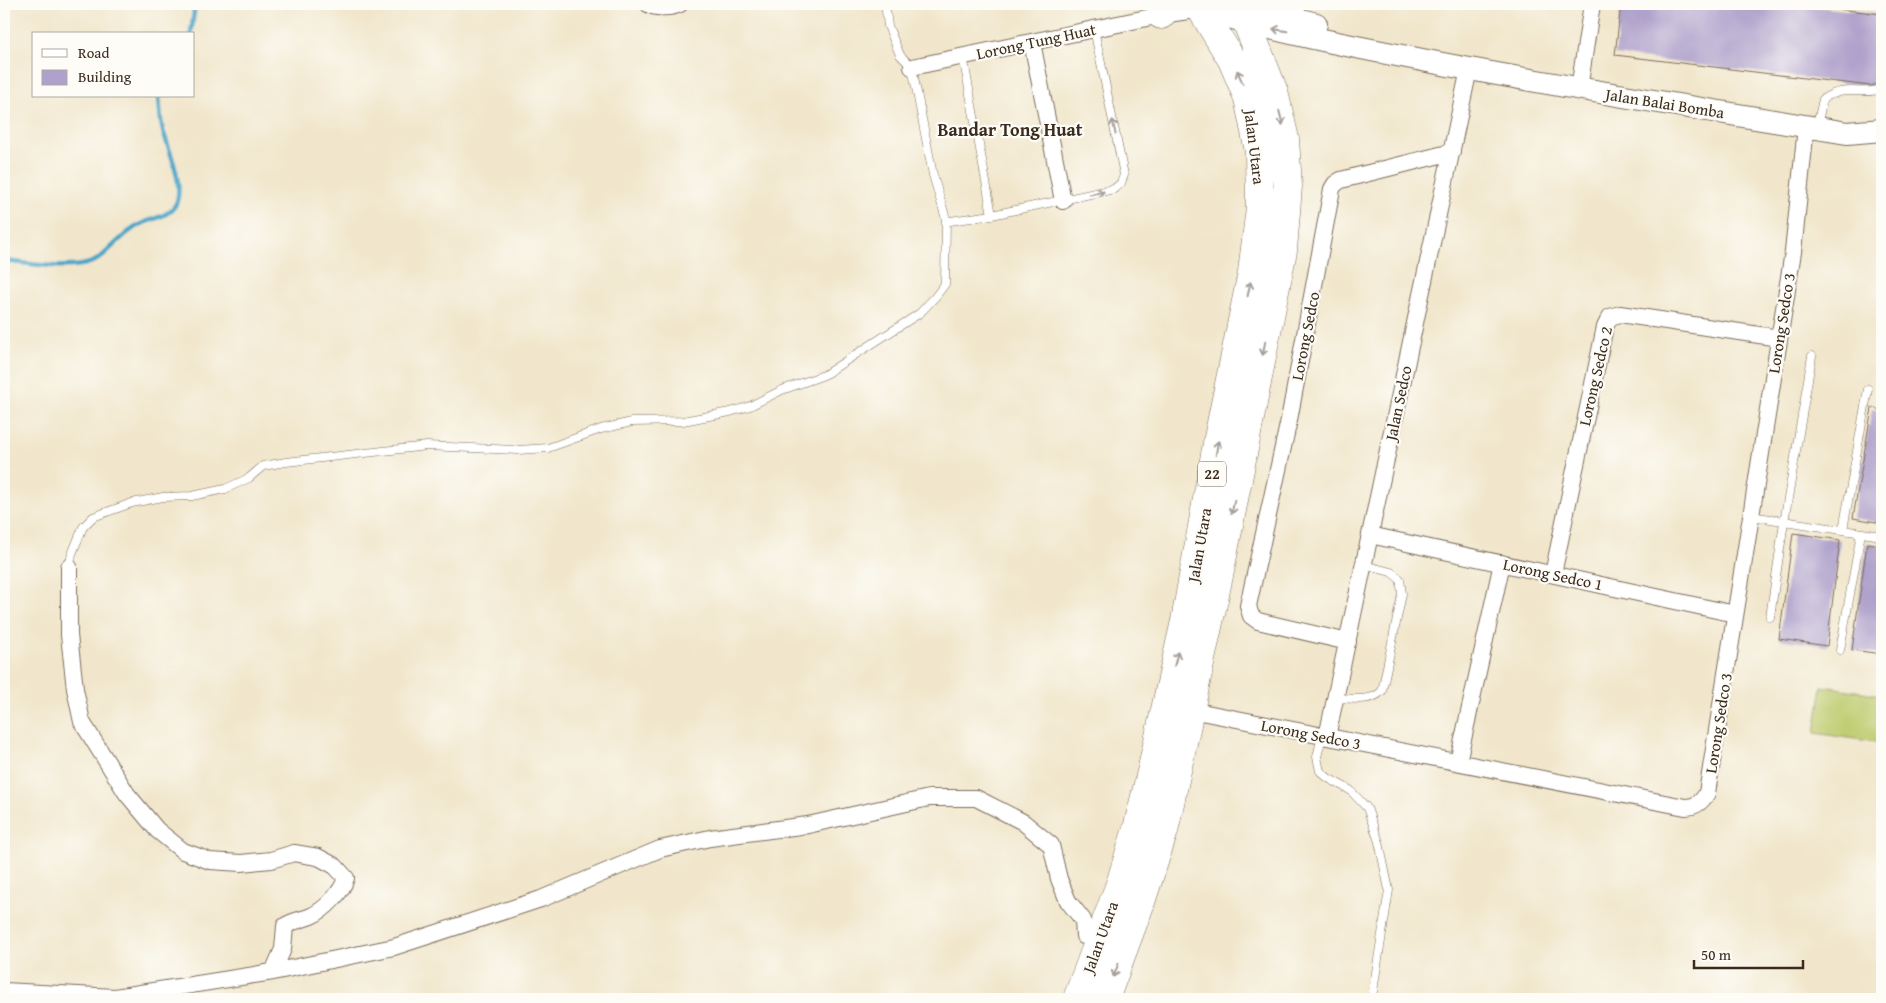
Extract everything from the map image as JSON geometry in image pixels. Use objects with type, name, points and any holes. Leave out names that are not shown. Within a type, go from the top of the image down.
[{"type":"highway","name":"Jalan Utara","points":[[1077,999],[1091,939],[1137,829],[1185,621],[1218,438],[1252,272],[1260,208],[1259,150],[1248,98],[1232,60],[1200,6]]},
{"type":"highway","name":"Jalan Utara","points":[[1105,999],[1138,910],[1158,848],[1178,770],[1220,571],[1283,250],[1288,186],[1285,139],[1274,92],[1248,12]]},
{"type":"highway","points":[[1061,999],[1091,939],[1111,944],[1118,937],[1155,823],[1178,770]]},
{"type":"main road","name":"Jalan Balai Bomba","points":[[1200,6],[1248,12],[1394,45],[1459,67],[1579,90],[1847,133],[1882,130]]},
{"type":"main road","points":[[1847,133],[1882,144]]},
{"type":"street","points":[[648,4],[654,8],[680,4]]},
{"type":"street","points":[[1579,90],[1592,4]]},
{"type":"street","name":"Lorong Tung Huat","points":[[912,67],[1094,29],[1166,9],[1200,6]]},
{"type":"street","points":[[1032,42],[1063,201]]},
{"type":"street","name":"Jalan Sedco","points":[[1325,736],[1336,698],[1452,152],[1459,67]]},
{"type":"street","name":"Lorong Sedco 3","points":[[1191,710],[1686,807],[1692,807],[1699,803],[1707,794],[1811,127]]},
{"type":"street","name":"Lorong Sedco","points":[[1348,642],[1258,621],[1252,616],[1248,606],[1289,420],[1332,189],[1341,180],[1452,152]]},
{"type":"street","name":"Lorong Sedco 2","points":[[1553,574],[1607,321],[1614,315],[1620,314],[1779,338]]},
{"type":"street","name":"Lorong Sedco 1","points":[[1370,535],[1735,614]]},
{"type":"street","points":[[1458,762],[1502,563]]},
{"type":"street","points":[[69,567],[69,635],[75,689],[82,722],[127,794],[157,830],[183,851],[210,861],[248,863],[271,860],[294,853],[318,857],[335,866],[346,878],[343,887],[312,916],[292,921],[285,926],[284,949],[273,972]]},
{"type":"street","points":[[4,991],[115,997],[273,972],[394,947],[541,898],[660,849],[710,838],[808,825],[929,798],[976,798],[1023,822],[1050,845],[1068,901],[1083,920],[1091,939]]},
{"type":"lane","points":[[69,567],[83,527],[93,517],[132,503],[163,497],[192,496],[225,489],[249,478],[264,466],[427,446],[518,450],[548,448],[601,429],[632,422],[683,420],[730,412],[750,406],[782,390],[824,375],[925,308],[944,284],[946,219],[933,175],[912,67],[900,55],[888,26],[885,4]]},
{"type":"lane","points":[[946,219],[950,222],[959,221],[1063,201],[1114,189],[1121,183],[1124,175],[1094,29]]},
{"type":"lane","points":[[963,56],[992,215]]},
{"type":"lane","points":[[1811,127],[1823,99],[1833,93],[1846,90],[1882,89]]},
{"type":"lane","points":[[1770,617],[1812,356]]},
{"type":"lane","points":[[1843,530],[1868,389]]},
{"type":"lane","points":[[1750,516],[1882,536]]},
{"type":"lane","points":[[1840,650],[1861,533]]},
{"type":"lane","points":[[1336,698],[1363,699],[1375,697],[1382,691],[1402,594],[1400,579],[1391,572],[1364,565]]},
{"type":"lane","points":[[1325,736],[1317,757],[1320,772],[1350,790],[1367,808],[1379,842],[1389,890],[1373,991]]},
{"type":"green space","points":[[1822,686],[1882,695],[1882,743],[1815,733]]},
{"type":"building","points":[[1621,4],[1793,4],[1882,14],[1881,83],[1870,86],[1615,55]]},
{"type":"building","points":[[1872,408],[1882,410],[1882,523],[1853,518]]},
{"type":"building","points":[[1793,533],[1840,540],[1827,646],[1779,639]]},
{"type":"building","points":[[1867,543],[1882,545],[1882,654],[1852,650]]},
{"type":"waterway","points":[[191,32],[195,4]]},
{"type":"waterway","points":[[4,261],[54,266],[81,265],[92,262],[101,257],[134,228],[171,211],[177,201],[178,184],[175,166],[162,127],[159,98]]},
{"type":"district","name":"Bandar Tong Huat","points":[[1010,130]]}]
